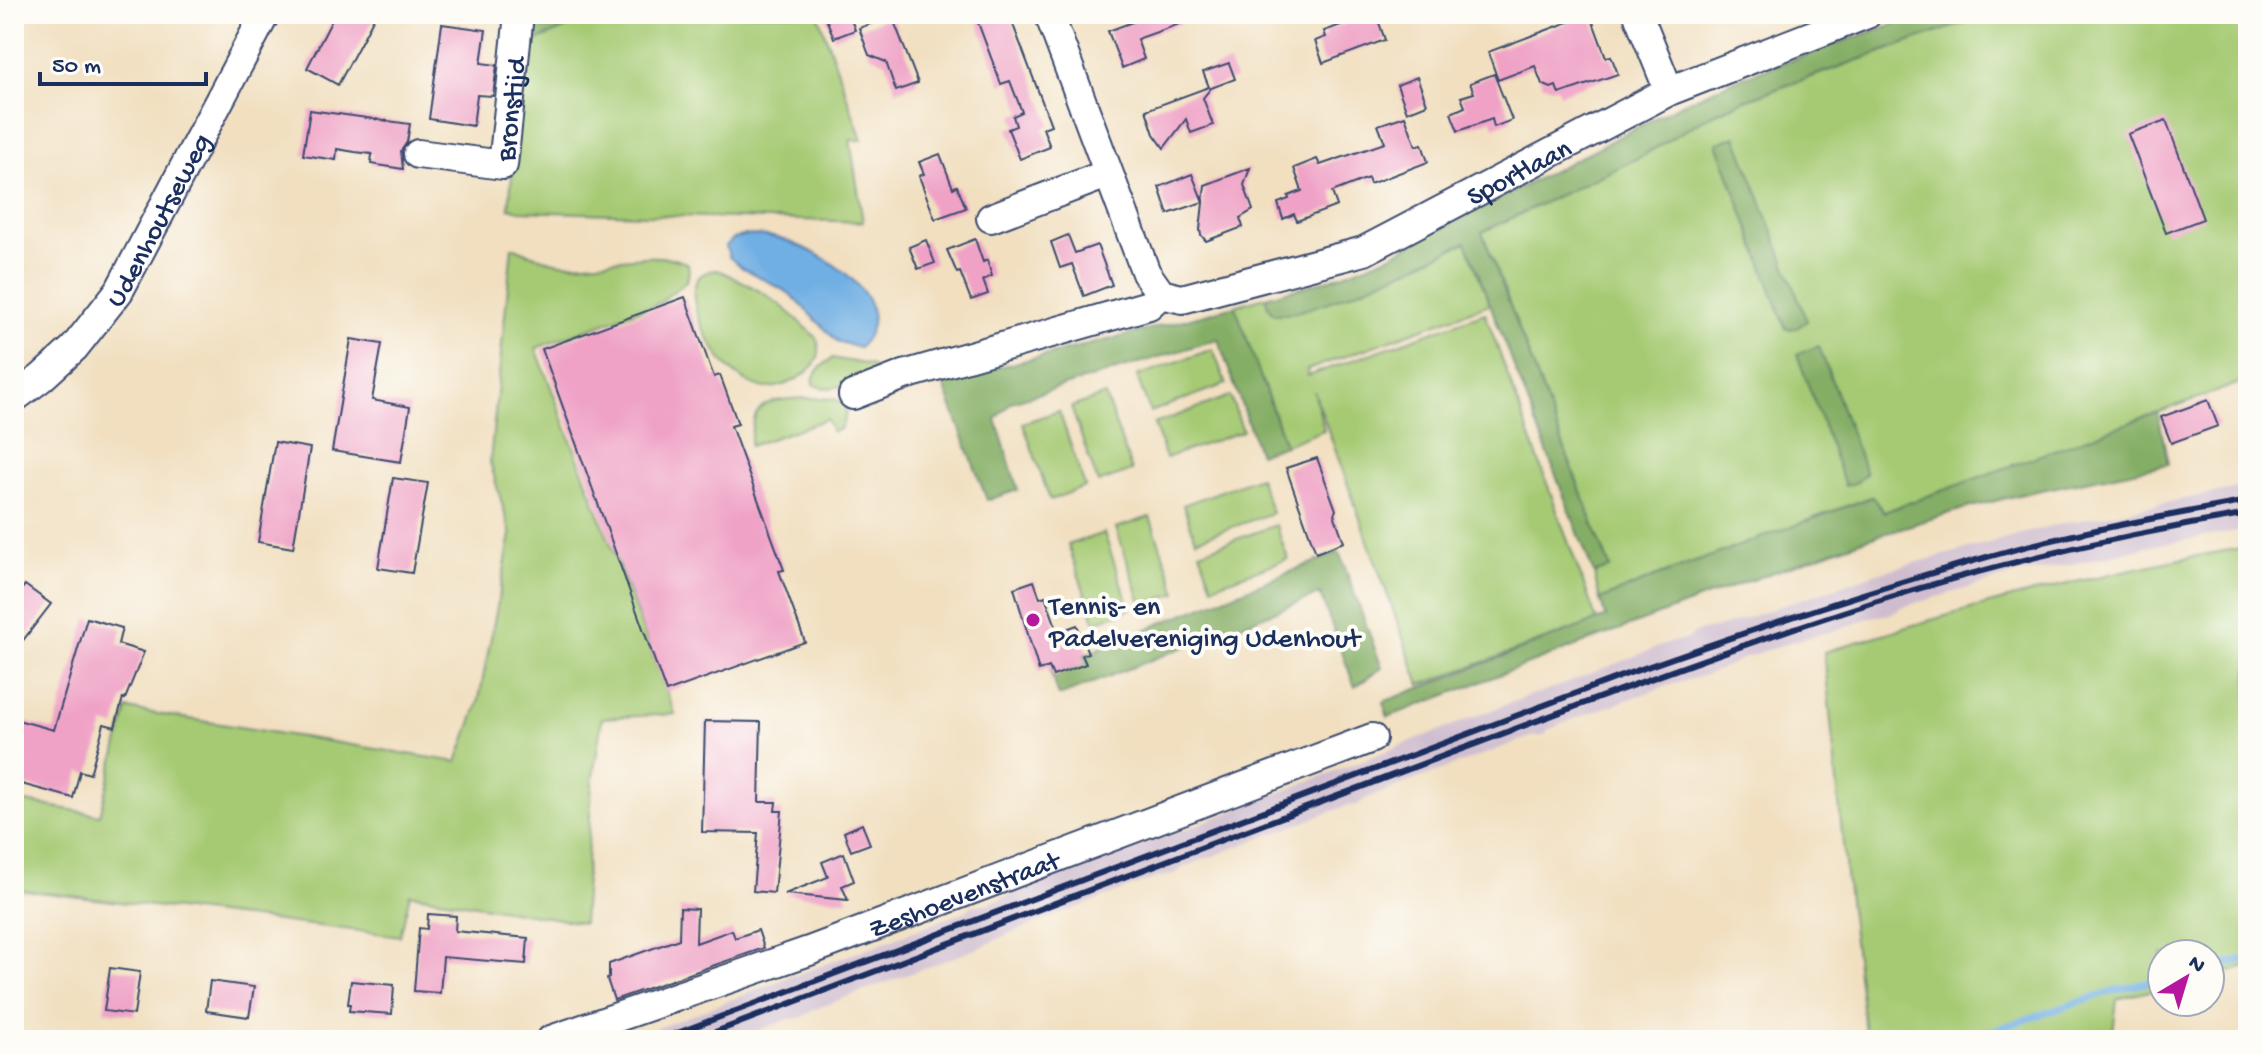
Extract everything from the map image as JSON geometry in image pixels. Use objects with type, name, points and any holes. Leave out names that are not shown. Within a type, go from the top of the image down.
[{"type":"street","name":"Udenhoutseweg","points":[[14,398],[74,348],[119,291],[265,14]]},
{"type":"street","name":"Bronstijd","points":[[418,154],[503,165],[519,14]]},
{"type":"street","points":[[1049,14],[1146,273],[1161,294]]},
{"type":"street","points":[[1638,14],[1669,91]]},
{"type":"street","name":"Sportlaan","points":[[853,395],[904,375],[1149,305],[1161,294],[1182,299],[1364,251],[1669,91],[1867,14]]},
{"type":"street","points":[[991,218],[1107,174]]},
{"type":"street","name":"Zeshoevenstraat","points":[[551,1040],[809,951],[1372,738]]},
{"type":"shaded area","points":[[2248,486],[2248,529],[2021,573],[1794,641],[1712,673],[1571,720],[1542,736],[1530,737],[1396,787],[1357,805],[1346,806],[1184,867],[1175,874],[1153,879],[1008,934],[815,1009],[801,1018],[789,1019],[733,1040],[627,1040],[790,975],[966,911],[971,906],[986,904],[1063,875],[1153,840],[1157,835],[1186,829],[1533,694],[1671,642],[1685,640],[1696,632],[1718,628],[1874,574],[2051,526]]},
{"type":"green space","points":[[528,14],[597,14],[523,47]]},
{"type":"green space","points":[[597,14],[818,14],[862,140],[850,140],[863,222],[520,211],[509,208],[523,47]]},
{"type":"green space","points":[[1922,14],[1989,14],[1745,100],[1709,116],[1640,157],[1482,232],[1610,568],[1594,574],[1466,242],[1337,299],[1287,314],[1274,313],[1268,306],[1265,297],[1331,279],[1389,256],[1680,105],[1737,79]]},
{"type":"green space","points":[[1989,14],[2248,14],[2248,380],[1884,512],[1871,497],[1600,600],[1594,574],[1610,568],[1482,232],[1640,157],[1709,116],[1745,100]]},
{"type":"green space","points":[[1736,136],[1807,321],[1797,328],[1786,329],[1717,143]]},
{"type":"green space","points":[[1466,242],[1490,304],[1307,370],[1308,376],[1485,313],[1597,621],[1420,685],[1314,391],[1324,430],[1285,445],[1235,306],[1265,297],[1274,313],[1287,314],[1309,308],[1368,286]]},
{"type":"green space","points":[[512,247],[561,263],[642,257],[674,259],[688,264],[689,272],[685,283],[662,302],[536,348],[675,714],[602,718],[592,784],[583,923],[410,894],[400,936],[14,889],[14,800],[100,815],[127,709],[457,762],[478,704],[511,535],[490,462]]},
{"type":"green space","points":[[718,270],[771,298],[814,335],[819,350],[812,367],[795,380],[765,388],[746,381],[725,364],[702,326],[694,296],[696,283],[703,274]]},
{"type":"green space","points":[[1235,306],[1285,445],[1259,454],[1218,339],[1011,402],[996,419],[1018,490],[987,500],[942,381]]},
{"type":"green space","points":[[1819,346],[1866,474],[1857,482],[1845,486],[1797,354]]},
{"type":"green space","points":[[1213,349],[1226,384],[1150,412],[1137,376]]},
{"type":"green space","points":[[832,358],[870,365],[878,370],[876,374],[836,387],[813,384],[816,372]]},
{"type":"green space","points":[[1105,395],[1132,471],[1098,483],[1071,407]]},
{"type":"green space","points":[[1230,396],[1243,431],[1166,458],[1154,424]]},
{"type":"green space","points":[[803,398],[831,399],[843,404],[846,410],[840,429],[832,432],[827,419],[750,446],[754,420],[763,407],[769,403]]},
{"type":"green space","points":[[1059,411],[1085,487],[1050,500],[1023,423]]},
{"type":"green space","points":[[2158,412],[2168,464],[2027,493],[1872,537],[1388,717],[1383,702],[1606,617],[1600,600],[1652,578],[1872,497],[1884,512]]},
{"type":"green space","points":[[1259,477],[1272,513],[1196,540],[1183,505]]},
{"type":"green space","points":[[1150,517],[1177,593],[1142,605],[1116,528]]},
{"type":"green space","points":[[1276,525],[1288,559],[1212,586],[1200,552]]},
{"type":"green space","points":[[1104,533],[1130,609],[1095,622],[1068,545]]},
{"type":"green space","points":[[2248,547],[2248,967],[2226,972],[2226,938],[2146,938],[2146,992],[2117,999],[2112,1040],[1866,1040],[1824,652],[2034,592]]},
{"type":"green space","points":[[1339,552],[1382,668],[1355,687],[1320,594],[1059,696],[1050,670]]},
{"type":"water","points":[[746,235],[770,236],[795,244],[815,253],[852,279],[865,294],[872,311],[871,329],[859,348],[837,341],[789,293],[741,267],[729,257],[726,246],[733,239]]},
{"type":"building","points":[[335,14],[376,14],[338,85],[307,68]]},
{"type":"building","points":[[824,14],[849,14],[855,30],[834,38]]},
{"type":"building","points":[[994,14],[1009,14],[1051,125],[1043,128],[1050,147],[1020,159],[1008,129],[1016,126],[1013,116],[1022,112],[1010,81],[1001,84],[977,20]]},
{"type":"building","points":[[1154,14],[1199,14],[1199,17],[1137,39],[1144,59],[1122,68],[1108,31]]},
{"type":"building","points":[[1376,14],[1385,40],[1323,63],[1315,41],[1326,37],[1324,31]]},
{"type":"building","points":[[1590,14],[1606,57],[1611,56],[1618,74],[1559,94],[1556,86],[1551,88],[1542,84],[1535,66],[1498,80],[1488,52]]},
{"type":"building","points":[[892,16],[918,83],[896,91],[886,62],[869,55],[859,28]]},
{"type":"building","points":[[442,24],[486,30],[481,63],[497,65],[493,96],[477,95],[473,126],[429,119]]},
{"type":"building","points":[[1229,63],[1235,79],[1211,88],[1203,98],[1213,125],[1191,133],[1186,119],[1164,148],[1154,134],[1146,110],[1209,87],[1203,72]]},
{"type":"building","points":[[1494,74],[1512,120],[1494,127],[1492,119],[1458,131],[1451,113],[1465,107],[1461,97],[1474,93],[1470,83]]},
{"type":"building","points":[[1417,77],[1427,104],[1407,112],[1397,85]]},
{"type":"building","points":[[310,110],[410,124],[407,142],[401,151],[403,169],[371,164],[372,154],[337,149],[336,160],[303,155]]},
{"type":"building","points":[[1405,116],[1416,146],[1422,144],[1428,162],[1370,184],[1368,178],[1332,192],[1337,206],[1297,221],[1294,214],[1283,219],[1278,203],[1302,191],[1294,168],[1317,159],[1320,165],[1385,143],[1378,125]]},
{"type":"building","points":[[2166,120],[2203,219],[2166,233],[2128,134]]},
{"type":"building","points":[[940,154],[953,188],[957,186],[966,208],[935,219],[919,176],[924,174],[919,162]]},
{"type":"building","points":[[1250,168],[1244,185],[1253,210],[1240,218],[1243,227],[1206,241],[1200,230],[1205,185]]},
{"type":"building","points":[[1192,174],[1203,202],[1168,214],[1159,187]]},
{"type":"building","points":[[1068,235],[1075,253],[1097,245],[1112,285],[1084,296],[1072,264],[1060,268],[1051,242]]},
{"type":"building","points":[[975,239],[992,276],[983,280],[988,294],[971,300],[947,250]]},
{"type":"building","points":[[926,240],[935,263],[918,269],[909,247]]},
{"type":"building","points":[[685,297],[714,377],[720,375],[738,424],[731,426],[784,570],[779,571],[805,642],[666,692],[542,349]]},
{"type":"building","points":[[351,339],[382,344],[372,400],[410,407],[401,462],[332,451]]},
{"type":"building","points":[[2208,400],[2218,426],[2171,443],[2161,417]]},
{"type":"building","points":[[275,442],[310,448],[293,548],[258,542]]},
{"type":"building","points":[[1317,458],[1344,542],[1316,553],[1286,468]]},
{"type":"building","points":[[393,478],[428,483],[412,573],[378,568]]},
{"type":"building","points":[[1034,581],[1040,598],[1045,596],[1058,632],[1077,625],[1088,653],[1082,655],[1086,664],[1053,676],[1049,667],[1039,671],[1014,588]]},
{"type":"building","points":[[25,585],[51,604],[14,652],[14,599]]},
{"type":"building","points":[[87,618],[122,628],[118,644],[144,652],[123,698],[115,727],[104,724],[90,774],[80,771],[73,798],[14,782],[14,719],[54,730]]},
{"type":"building","points":[[705,721],[761,722],[759,802],[776,802],[775,811],[782,811],[774,893],[753,891],[758,833],[702,832]]},
{"type":"building","points":[[862,824],[870,844],[851,851],[844,832]]},
{"type":"building","points":[[844,853],[854,881],[842,886],[848,900],[785,894],[828,877],[822,862]]},
{"type":"building","points":[[680,908],[697,909],[696,943],[732,930],[735,938],[758,930],[764,948],[614,1000],[607,979],[609,964],[679,939]]},
{"type":"building","points":[[428,914],[456,916],[455,931],[528,938],[526,964],[443,957],[440,993],[414,991],[419,928],[427,929]]},
{"type":"building","points":[[110,968],[140,972],[134,1015],[104,1011]]},
{"type":"building","points":[[210,981],[254,987],[249,1017],[206,1011]]},
{"type":"building","points":[[351,981],[394,985],[392,1014],[349,1011]]},
{"type":"waterway","points":[[2226,964],[2248,959]]},
{"type":"waterway","points":[[1964,1040],[2112,991],[2146,983]]},
{"type":"railway","points":[[659,1040],[1616,678],[1765,626],[2016,549],[2248,501]]},
{"type":"railway","points":[[694,1040],[1451,753],[1765,638],[1871,603],[2011,563],[2153,531],[2248,514]]},
{"type":"place","name":"Tennis- en Padelvereniging Udenhout","points":[[1033,620]]}]
